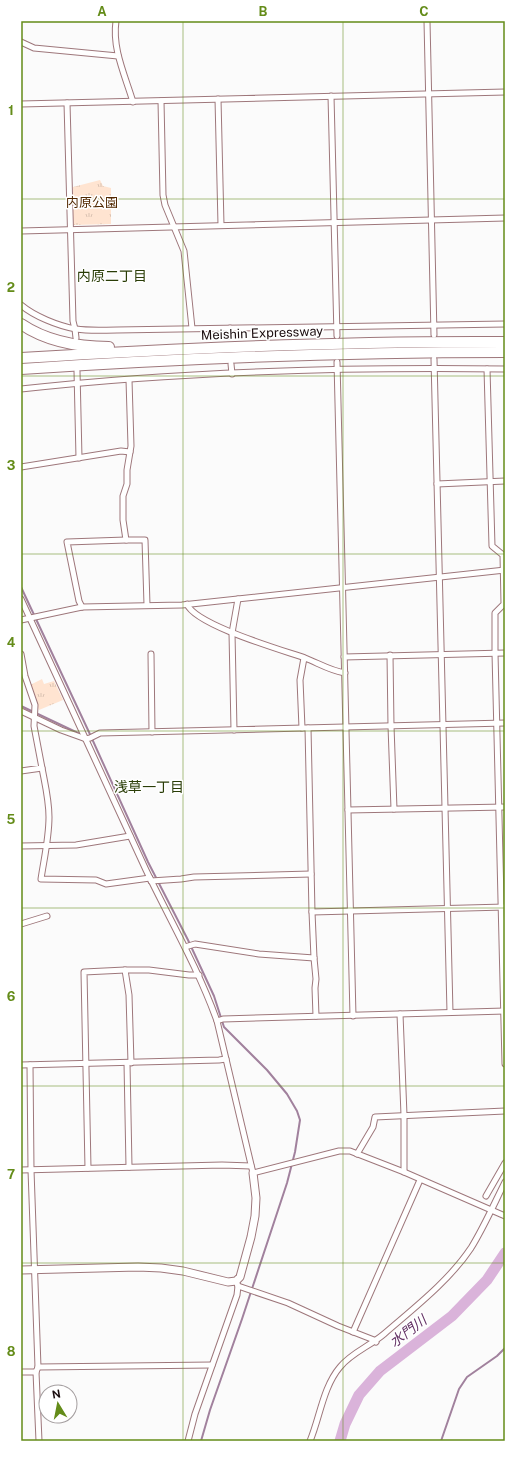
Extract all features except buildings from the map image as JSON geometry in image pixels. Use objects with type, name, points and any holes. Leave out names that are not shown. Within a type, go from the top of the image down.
[{"type":"highway","points":[[21,324],[36,333],[61,341],[103,347],[150,347],[273,342],[322,344]]},
{"type":"highway","name":"Meishin Expressway","points":[[21,358],[179,349],[322,344],[505,342]]},
{"type":"highway","name":"Meishin Expressway","points":[[21,369],[251,356],[407,352],[505,352]]},
{"type":"street","points":[[116,21],[116,47],[133,102]]},
{"type":"street","points":[[427,21],[434,335]]},
{"type":"street","points":[[21,42],[34,48],[118,56]]},
{"type":"street","points":[[21,104],[505,92]]},
{"type":"street","points":[[330,96],[337,336]]},
{"type":"street","points":[[218,99],[221,225]]},
{"type":"street","points":[[161,101],[163,195],[165,205],[184,250],[192,328]]},
{"type":"street","points":[[67,103],[73,321],[76,338]]},
{"type":"street","points":[[21,231],[505,218]]},
{"type":"street","points":[[21,305],[30,312],[50,321],[75,329],[117,330],[505,324]]},
{"type":"street","points":[[230,328],[230,336]]},
{"type":"street","points":[[434,359],[450,1012]]},
{"type":"street","points":[[337,362],[344,587],[344,657],[353,1016]]},
{"type":"street","points":[[231,364],[232,374]]},
{"type":"street","points":[[487,369],[492,546],[503,555],[504,570],[504,604],[495,614],[494,653],[502,807],[505,1064]]},
{"type":"street","points":[[21,389],[78,383],[293,370],[505,370]]},
{"type":"street","points":[[77,371],[79,458]]},
{"type":"street","points":[[126,540],[123,520],[123,496],[127,484],[131,446],[129,380]]},
{"type":"street","points":[[21,467],[121,452],[130,452]]},
{"type":"street","points":[[437,484],[505,481]]},
{"type":"street","points":[[82,607],[79,601],[67,542],[145,540],[147,606]]},
{"type":"street","points":[[21,620],[82,607],[187,604],[504,570]]},
{"type":"street","points":[[21,599],[33,618],[90,738],[130,836],[188,946],[199,975],[220,1020],[226,1059],[253,1174],[256,1198],[252,1230],[237,1295],[195,1414],[188,1441]]},
{"type":"street","points":[[234,730],[232,633],[238,599]]},
{"type":"street","points":[[187,604],[189,609],[198,616],[232,633],[345,673]]},
{"type":"street","points":[[344,657],[441,653],[505,653]]},
{"type":"street","points":[[21,654],[25,676],[35,705],[34,726],[48,801],[49,833],[41,879],[96,880],[106,884],[194,877],[311,874]]},
{"type":"street","points":[[152,654],[152,732]]},
{"type":"street","points":[[390,655],[394,809]]},
{"type":"street","points":[[304,658],[300,680],[305,728],[316,979],[316,1016]]},
{"type":"street","points":[[21,711],[35,714],[61,730],[90,738],[100,733],[505,723]]},
{"type":"street","points":[[21,771],[42,768]]},
{"type":"street","points":[[348,810],[502,807]]},
{"type":"street","points":[[21,846],[76,845],[130,836]]},
{"type":"street","points":[[312,912],[503,907]]},
{"type":"street","points":[[21,924],[48,916]]},
{"type":"street","points":[[188,946],[259,954],[314,958]]},
{"type":"street","points":[[125,970],[129,995],[129,1167]]},
{"type":"street","points":[[88,1168],[84,972],[149,970],[199,975]]},
{"type":"street","points":[[220,1020],[504,1011]]},
{"type":"street","points":[[400,1014],[404,1115],[404,1172]]},
{"type":"street","points":[[21,1065],[226,1059]]},
{"type":"street","points":[[30,1065],[31,1170],[39,1441]]},
{"type":"street","points":[[357,1154],[373,1127],[375,1117],[505,1111]]},
{"type":"street","points":[[253,1174],[339,1151],[350,1151],[404,1172],[505,1216]]},
{"type":"street","points":[[486,1196],[505,1163]]},
{"type":"street","points":[[21,1170],[222,1165],[251,1166]]},
{"type":"street","points":[[353,1332],[420,1180]]},
{"type":"street","points":[[310,1441],[324,1399],[339,1367],[350,1357],[376,1342],[443,1281],[464,1258],[494,1211],[505,1184]]},
{"type":"street","points":[[21,1270],[138,1267],[161,1268],[239,1285],[288,1303],[376,1342]]},
{"type":"street","points":[[21,1372],[37,1369],[212,1365]]},
{"type":"green space","name":"内原公園","points":[[100,180],[103,186],[111,188],[111,224],[73,225],[73,187]]},
{"type":"green space","points":[[42,679],[44,684],[54,681],[63,700],[39,710],[30,685]]},
{"type":"waterway","points":[[21,587],[148,862],[188,940],[214,996],[224,1027],[267,1070],[287,1094],[297,1111],[300,1120],[295,1152],[287,1183],[210,1410],[201,1441]]},
{"type":"waterway","points":[[21,706],[78,733]]},
{"type":"waterway","name":"水門川","points":[[340,1441],[345,1424],[359,1395],[380,1371],[452,1316],[487,1280],[505,1253]]},
{"type":"waterway","points":[[441,1441],[459,1389],[467,1377],[497,1356],[505,1348]]},
{"type":"district","name":"内原二丁目","points":[[112,276]]},
{"type":"district","name":"浅草一丁目","points":[[149,787]]}]
